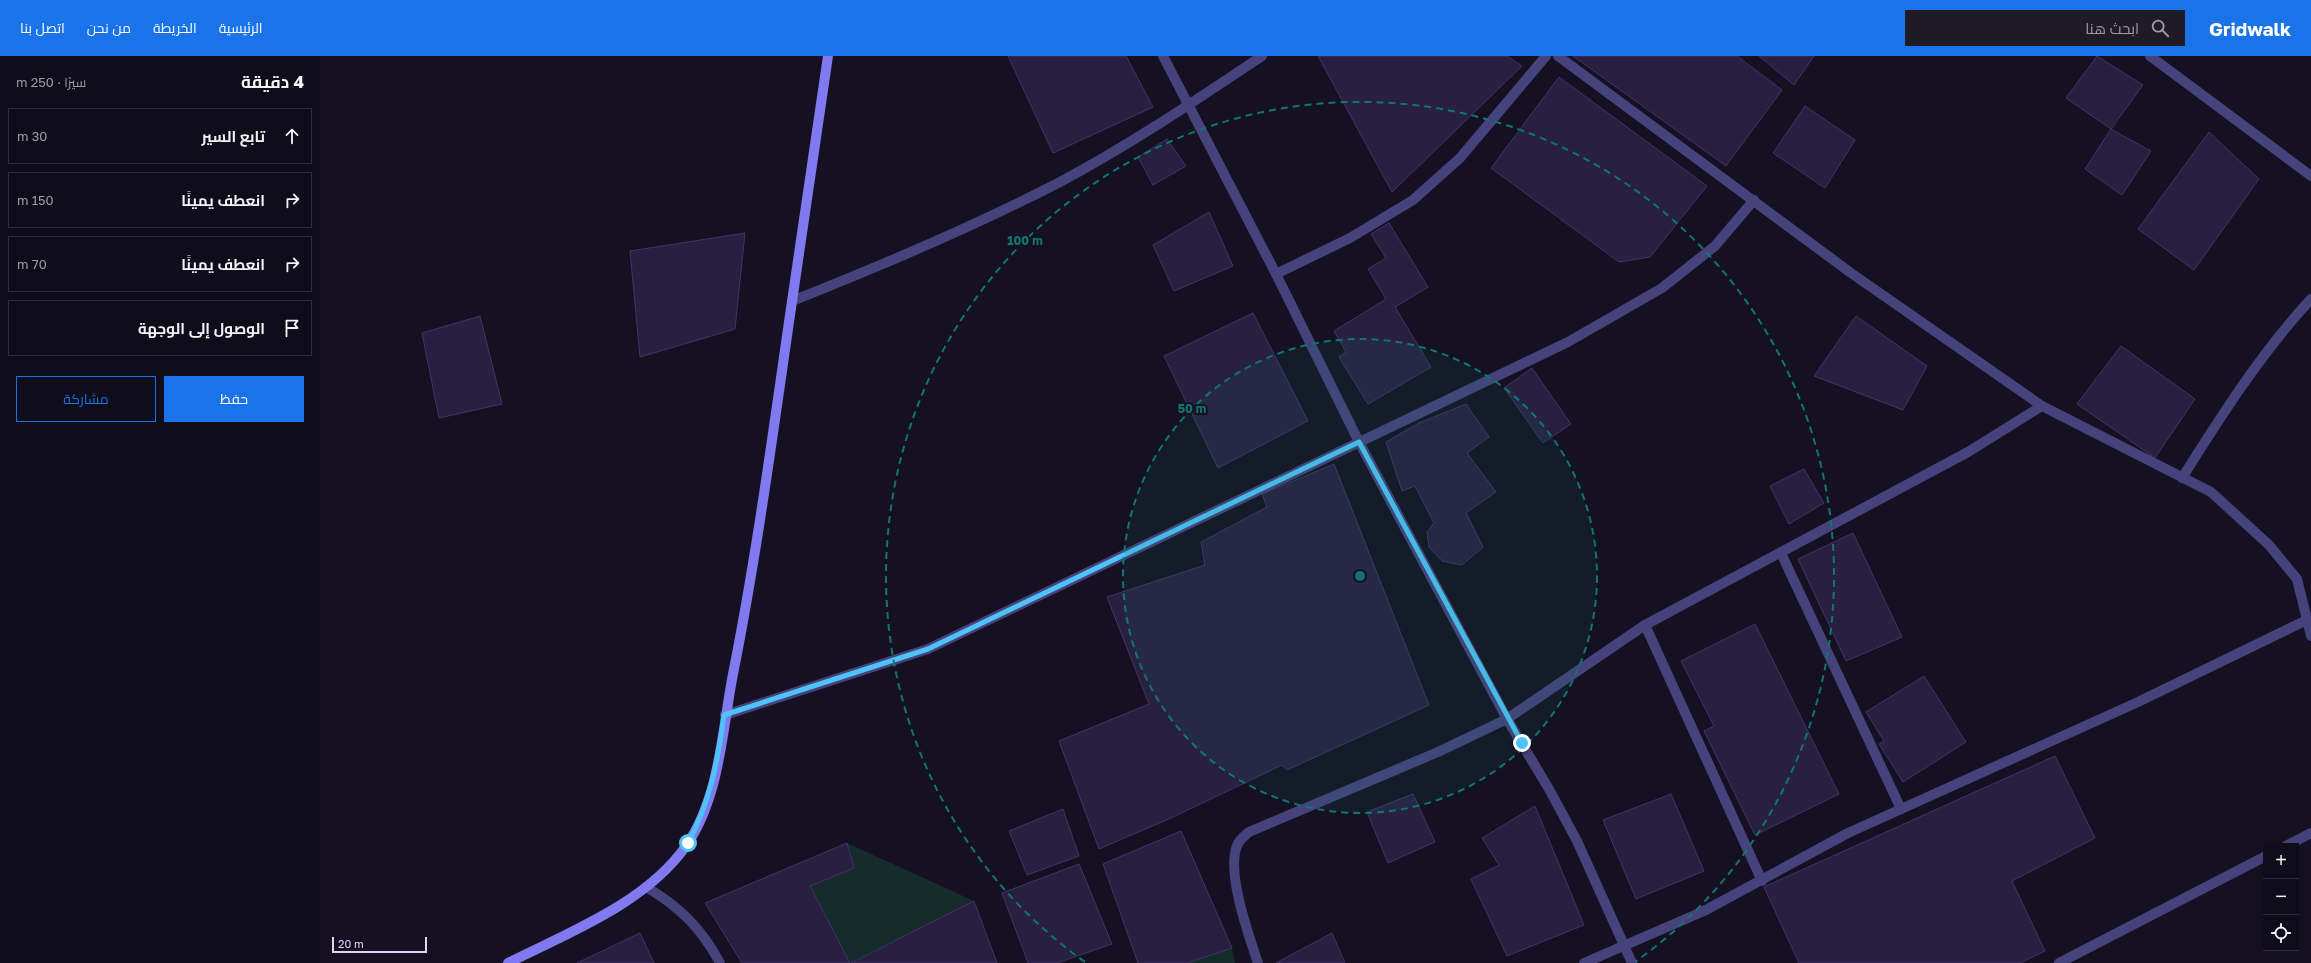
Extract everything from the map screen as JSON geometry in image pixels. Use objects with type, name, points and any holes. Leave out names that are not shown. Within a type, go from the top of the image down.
[{"type":"street","points":[[508,963],[596,918],[646,887],[676,860],[688,843],[701,819],[715,772],[724,715],[754,566],[828,56]]},
{"type":"street","points":[[1163,56],[1276,274],[1359,442],[1507,719],[1549,789],[1577,841],[1632,963]]},
{"type":"street","points":[[792,301],[916,251],[1060,181],[1122,147],[1262,56]]},
{"type":"street","points":[[1276,274],[1350,238],[1413,200],[1460,158],[1546,56]]},
{"type":"street","points":[[1558,56],[1851,273],[2042,406],[2211,492],[2269,545],[2297,579],[2309,619],[2311,636]]},
{"type":"street","points":[[2150,56],[2311,176]]},
{"type":"street","points":[[724,715],[928,649],[1568,342],[1662,288],[1715,246],[1754,200]]},
{"type":"street","points":[[2182,478],[2235,396],[2286,327],[2311,299]]},
{"type":"street","points":[[1258,963],[1239,903],[1234,861],[1236,847],[1241,839],[1249,832],[1264,824],[1431,755],[1507,719],[1645,625],[1968,452],[2042,406]]},
{"type":"street","points":[[1781,553],[1901,809]]},
{"type":"street","points":[[1584,963],[1704,911],[1762,881],[1848,833],[2138,702],[2309,619]]},
{"type":"street","points":[[1645,625],[1762,881]]},
{"type":"street","points":[[2292,843],[2311,833]]},
{"type":"street","points":[[2059,963],[2263,858]]},
{"type":"street","points":[[646,887],[672,903],[686,915],[700,930],[720,963]]},
{"type":"green space","points":[[847,843],[974,901],[850,963],[810,886],[854,868]]},
{"type":"green space","points":[[1232,948],[1235,963],[1187,963]]},
{"type":"building","points":[[1008,56],[1126,56],[1153,107],[1053,153]]},
{"type":"building","points":[[1318,56],[1507,56],[1522,66],[1392,192]]},
{"type":"building","points":[[1573,56],[1737,56],[1782,90],[1726,166]]},
{"type":"building","points":[[1759,56],[1814,56],[1794,85]]},
{"type":"building","points":[[2097,56],[2143,85],[2111,129],[2066,98]]},
{"type":"building","points":[[1559,77],[1707,186],[1650,257],[1619,262],[1491,168]]},
{"type":"building","points":[[1805,106],[1855,140],[1825,188],[1773,153]]},
{"type":"building","points":[[2111,129],[2151,151],[2122,195],[2085,169]]},
{"type":"building","points":[[2209,132],[2259,179],[2194,270],[2138,229]]},
{"type":"building","points":[[1167,139],[1186,166],[1153,185],[1138,157]]},
{"type":"building","points":[[1209,212],[1233,266],[1174,291],[1153,245]]},
{"type":"building","points":[[1389,223],[1428,287],[1395,307],[1431,367],[1368,404],[1339,357],[1346,352],[1334,331],[1386,299],[1368,269],[1386,258],[1371,234]]},
{"type":"building","points":[[745,233],[735,329],[640,357],[630,251]]},
{"type":"building","points":[[1253,313],[1308,421],[1218,468],[1164,356]]},
{"type":"building","points":[[480,316],[502,404],[439,418],[422,333]]},
{"type":"building","points":[[1856,316],[1927,366],[1903,410],[1814,376]]},
{"type":"building","points":[[2121,346],[2195,399],[2155,458],[2077,404]]},
{"type":"building","points":[[1532,368],[1571,424],[1543,443],[1504,388]]},
{"type":"building","points":[[1466,404],[1489,437],[1467,453],[1496,492],[1466,513],[1483,547],[1462,565],[1442,561],[1429,547],[1427,532],[1434,523],[1415,486],[1402,491],[1386,442],[1419,423]]},
{"type":"building","points":[[1334,464],[1429,705],[1287,770],[1282,765],[1171,818],[1099,849],[1059,741],[1149,704],[1107,597],[1205,565],[1201,542],[1267,507],[1262,494]]},
{"type":"building","points":[[1804,469],[1824,503],[1789,524],[1770,486]]},
{"type":"building","points":[[1853,533],[1902,637],[1846,661],[1798,559]]},
{"type":"building","points":[[1755,624],[1839,794],[1755,835],[1704,731],[1714,726],[1681,661]]},
{"type":"building","points":[[1924,676],[1966,742],[1903,782],[1879,744],[1884,741],[1866,712]]},
{"type":"building","points":[[2055,756],[2095,838],[2012,881],[2045,951],[2020,963],[1799,963],[1764,887]]},
{"type":"building","points":[[1413,794],[1435,842],[1388,863],[1367,812]]},
{"type":"building","points":[[1671,794],[1704,871],[1636,899],[1603,820]]},
{"type":"building","points":[[1535,806],[1584,925],[1507,956],[1471,879],[1499,865],[1482,838]]},
{"type":"building","points":[[1063,809],[1079,856],[1027,875],[1009,831]]},
{"type":"building","points":[[1181,831],[1232,948],[1187,963],[1138,963],[1103,864]]},
{"type":"building","points":[[847,843],[854,868],[810,886],[850,963],[742,963],[705,903]]},
{"type":"building","points":[[1079,864],[1112,944],[1057,963],[1028,963],[1002,893]]},
{"type":"building","points":[[974,901],[997,963],[851,963]]},
{"type":"building","points":[[640,933],[654,963],[577,963]]},
{"type":"building","points":[[1332,933],[1345,963],[1276,963]]},
{"type":"route","points":[[688,843],[701,819],[714,778],[724,715],[928,649],[1359,442],[1507,719],[1522,743]]}]
